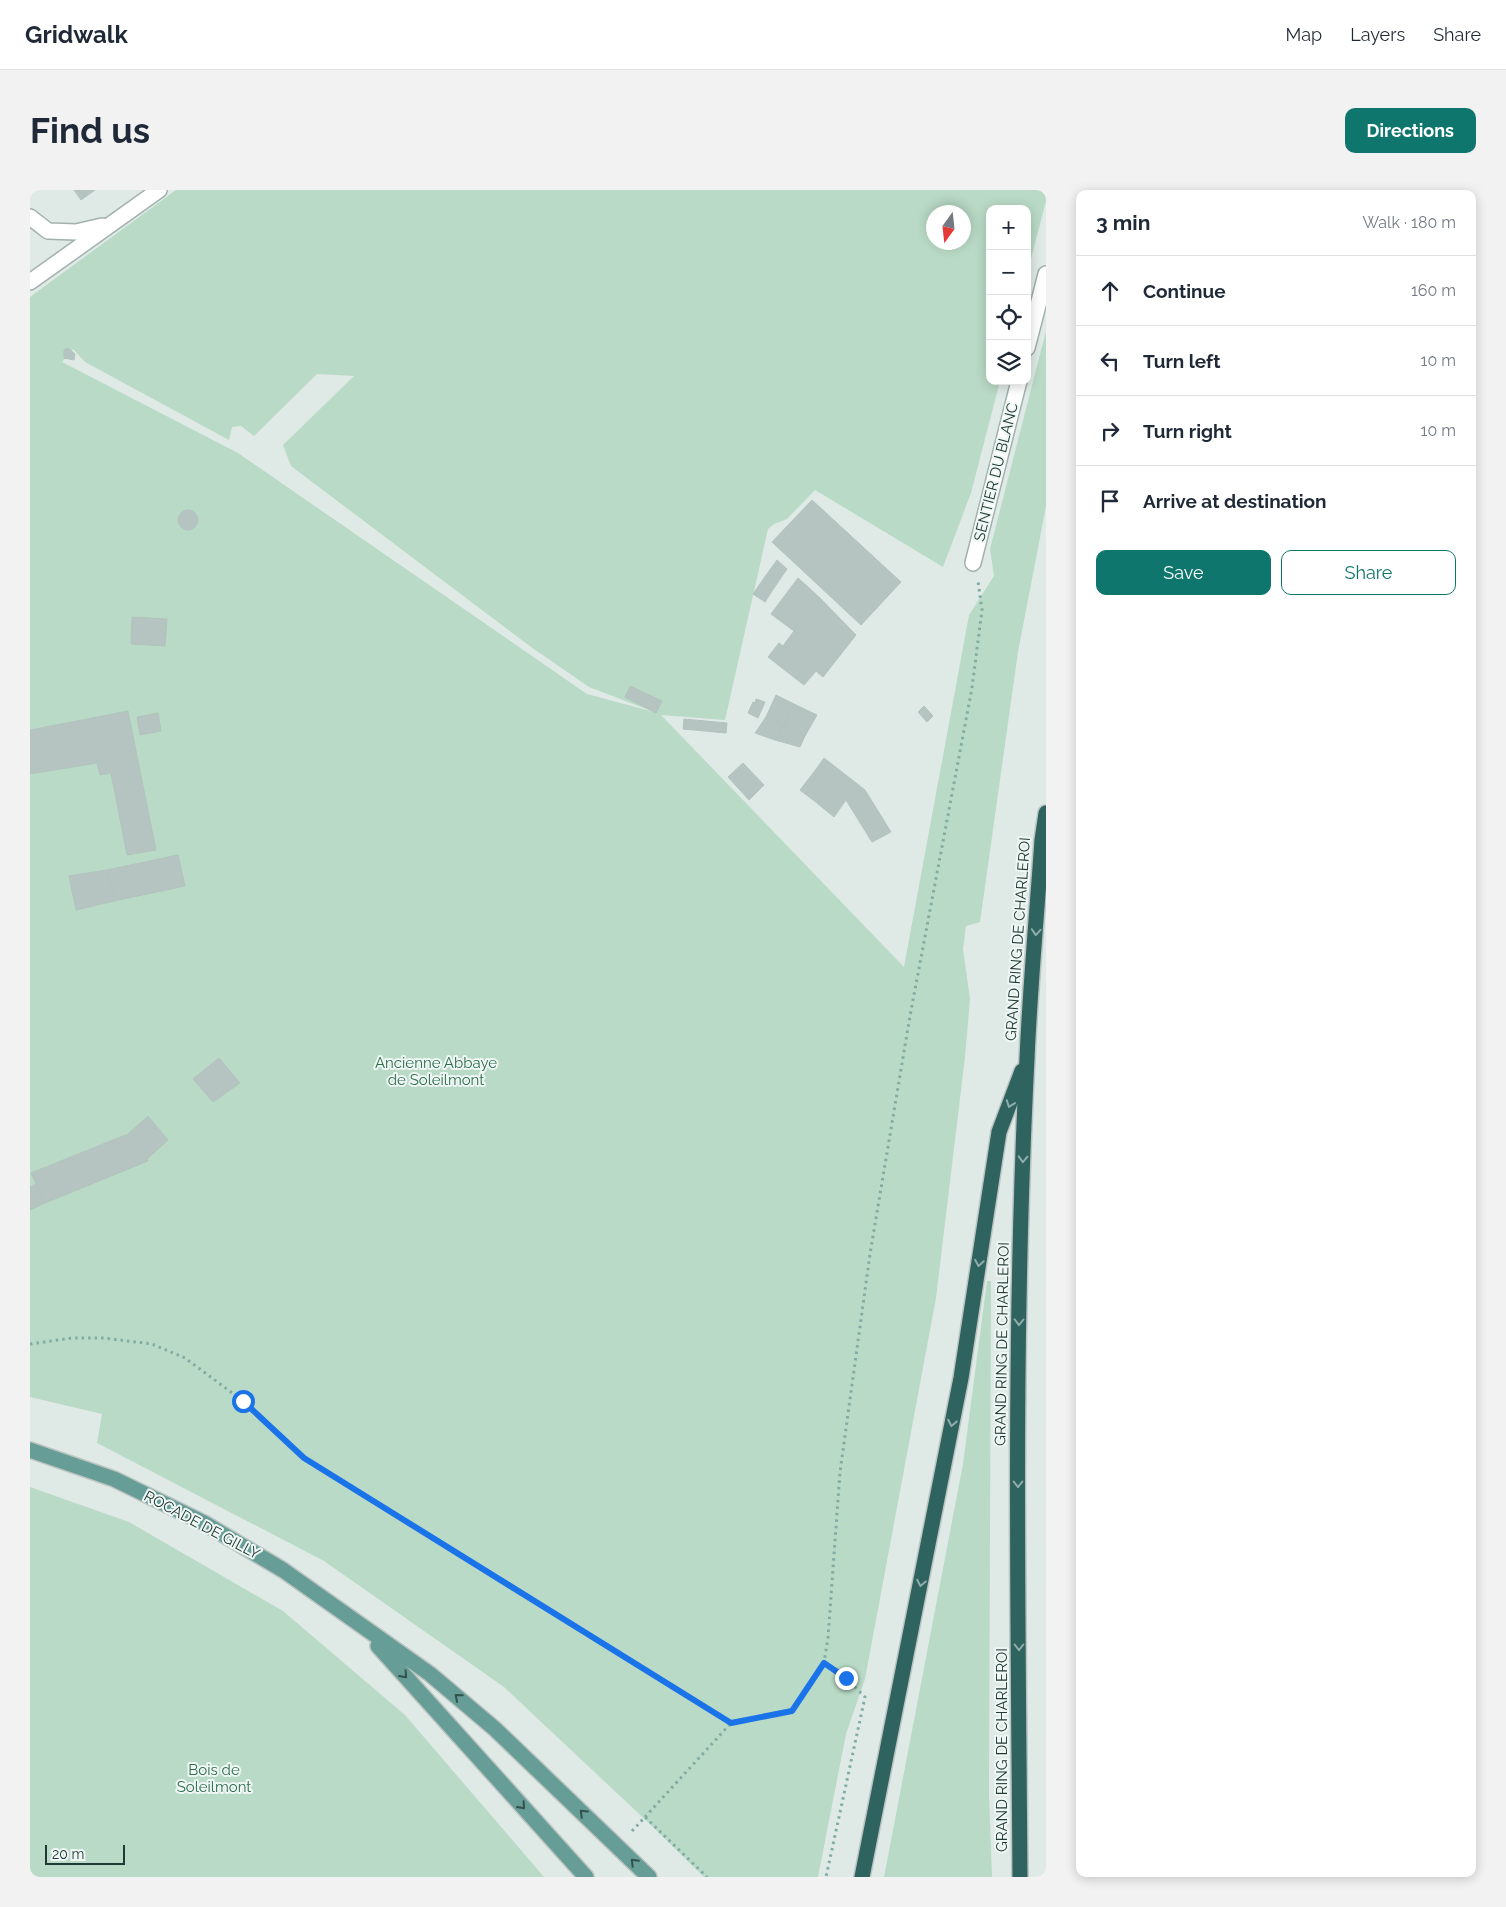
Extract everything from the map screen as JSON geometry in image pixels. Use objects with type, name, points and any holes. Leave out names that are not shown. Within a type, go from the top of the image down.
[{"type":"highway","name":"GRAND RING DE CHARLEROI","points":[[1020,1877],[1018,1480],[1020,1253],[1027,1058],[1042,840],[1046,813]]},
{"type":"highway","points":[[862,1877],[961,1378],[999,1132],[1027,1058]]},
{"type":"main road","name":"ROCADE DE GILLY","points":[[30,1450],[114,1478],[204,1523],[284,1570],[360,1626]]},
{"type":"main road","points":[[360,1626],[586,1877]]},
{"type":"main road","points":[[360,1626],[430,1674],[495,1729],[649,1877]]},
{"type":"street","points":[[30,282],[159,190]]},
{"type":"street","points":[[30,217],[48,231],[76,232],[113,223]]},
{"type":"street","points":[[1029,340],[1046,274]]},
{"type":"street","name":"SENTIER DU BLANC","points":[[973,563],[1018,385]]},
{"type":"path","points":[[645,1817],[731,1723],[792,1711],[824,1663],[828,1638],[840,1472],[870,1254],[910,1016],[972,688],[982,610],[973,563]]},
{"type":"path","points":[[30,1344],[72,1338],[103,1338],[152,1344],[185,1358],[243,1401],[304,1458],[731,1723]]},
{"type":"path","points":[[824,1663],[846,1678],[865,1697],[826,1877]]},
{"type":"green space","name":"Ancienne Abbaye de Soleilmont","points":[[176,190],[1046,190],[1046,201],[1031,259],[1031,205],[986,205],[986,385],[999,385],[971,493],[943,567],[815,490],[787,519],[774,524],[768,529],[725,720],[661,715],[904,967],[969,615],[994,576],[990,549],[1046,331],[1046,506],[1018,652],[980,922],[966,926],[963,949],[970,999],[965,1057],[936,1298],[865,1679],[846,1734],[818,1877],[704,1877],[504,1687],[324,1561],[97,1443],[102,1414],[30,1397],[30,297]],"holes":[[[73,349],[85,362],[229,440],[232,427],[241,426],[254,436],[317,374],[354,376],[283,445],[291,466],[531,647],[589,687],[654,712],[587,694],[238,453],[62,362]]]},
{"type":"green space","points":[[987,1281],[991,1281],[989,1794],[992,1877],[884,1877],[963,1464]]},
{"type":"green space","name":"Bois de Soleilmont","points":[[30,1487],[129,1522],[283,1611],[405,1715],[544,1877],[30,1877]]},
{"type":"building","points":[[74,190],[95,190],[81,200]]},
{"type":"building","points":[[68,348],[75,354],[74,360],[64,358],[64,350]]},
{"type":"building","points":[[812,500],[901,582],[861,625],[772,542]]},
{"type":"building","points":[[184,510],[192,510],[198,516],[198,524],[192,530],[184,530],[178,524],[178,516]]},
{"type":"building","points":[[777,560],[787,569],[772,591],[762,581]]},
{"type":"building","points":[[798,578],[856,635],[823,677],[816,671],[804,685],[768,657],[779,643],[783,646],[794,631],[771,614]]},
{"type":"building","points":[[762,581],[772,591],[765,602],[753,594]]},
{"type":"building","points":[[132,617],[167,619],[165,646],[131,644]]},
{"type":"building","points":[[630,686],[662,701],[656,713],[625,697]]},
{"type":"building","points":[[776,695],[794,704],[784,726],[766,717]]},
{"type":"building","points":[[756,699],[765,702],[758,718],[748,713]]},
{"type":"building","points":[[794,704],[817,715],[805,736],[784,726]]},
{"type":"building","points":[[924,706],[933,716],[927,722],[918,712]]},
{"type":"building","points":[[128,711],[156,850],[127,855],[111,773],[100,775],[97,763],[30,774],[30,730]]},
{"type":"building","points":[[158,713],[161,731],[140,735],[137,717]]},
{"type":"building","points":[[766,717],[784,726],[775,740],[755,733]]},
{"type":"building","points":[[684,719],[727,723],[726,733],[683,729]]},
{"type":"building","points":[[784,726],[805,736],[800,747],[775,740]]},
{"type":"building","points":[[824,758],[865,790],[891,832],[872,842],[846,800],[834,817],[817,803],[830,784],[814,772]]},
{"type":"building","points":[[743,763],[764,785],[749,800],[728,777]]},
{"type":"building","points":[[814,772],[830,784],[817,803],[800,790]]},
{"type":"building","points":[[178,855],[185,886],[114,901],[107,870]]},
{"type":"building","points":[[107,870],[114,901],[76,910],[69,876]]},
{"type":"building","points":[[219,1058],[240,1083],[213,1102],[193,1079]]},
{"type":"building","points":[[148,1116],[168,1140],[147,1159],[148,1161],[45,1203],[31,1173],[128,1134]]},
{"type":"building","points":[[36,1184],[45,1203],[30,1210],[30,1187]]},
{"type":"route","points":[[243,1401],[304,1458],[731,1723],[792,1711],[824,1663],[846,1678]]}]
